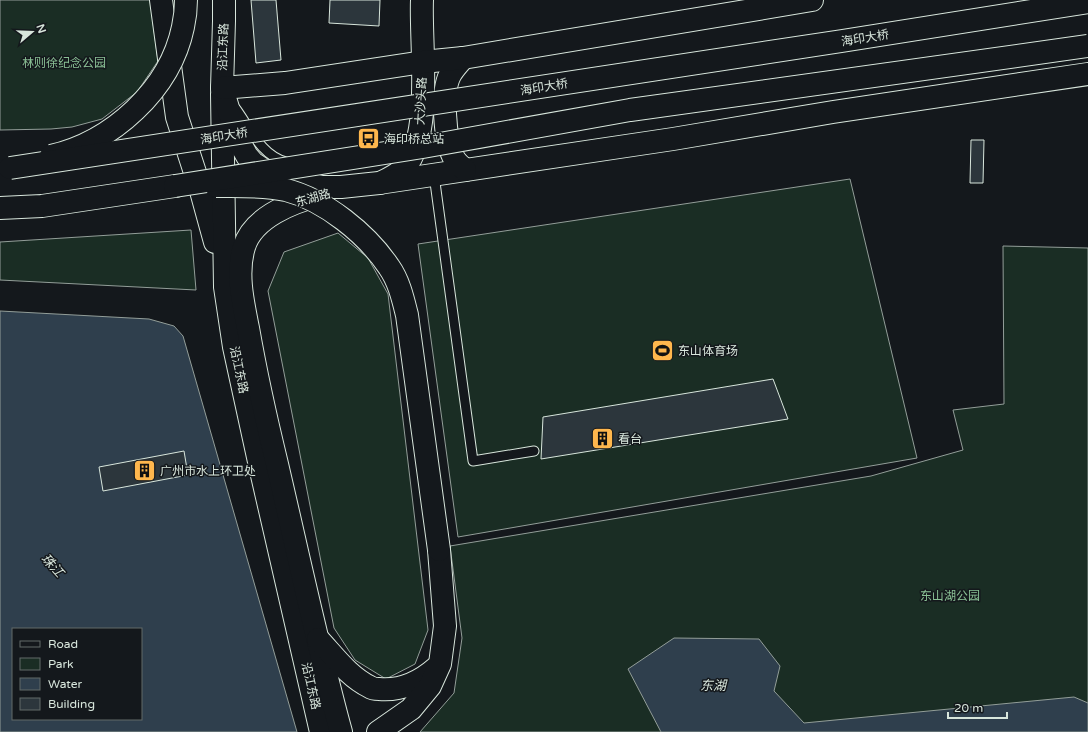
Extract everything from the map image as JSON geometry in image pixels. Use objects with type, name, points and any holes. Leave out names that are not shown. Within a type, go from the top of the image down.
[{"type":"main road","points":[[161,0],[177,117],[209,216],[225,287]]},
{"type":"main road","points":[[5,168],[57,155],[88,142],[112,128],[138,106],[153,90],[168,67],[174,54],[183,28],[186,0]]},
{"type":"main road","name":"沿江东路","points":[[224,0],[222,88],[225,287],[234,346],[252,430],[322,732]]},
{"type":"main road","name":"大沙头路","points":[[379,183],[401,172],[406,167],[414,153],[421,123],[423,62],[422,0]]},
{"type":"main road","points":[[812,0],[463,58],[423,62],[286,83],[222,88],[241,147],[253,163],[274,174],[322,187],[341,187],[379,183],[673,139],[840,111],[1088,74]]},
{"type":"main road","name":"海印大桥","points":[[5,168],[827,44],[1088,2]]},
{"type":"main road","points":[[0,208],[42,206],[423,147],[630,110],[1088,46]]},
{"type":"main road","points":[[463,58],[450,74],[445,89],[445,112],[449,145],[453,158],[465,170]]},
{"type":"main road","name":"东湖路","points":[[254,229],[278,210],[302,200],[379,183]]},
{"type":"main road","points":[[175,186],[255,186],[286,190],[318,203],[332,212],[371,244],[390,267],[402,295],[407,315],[439,550],[445,626],[440,664],[430,686],[411,709],[378,732]]},
{"type":"main road","name":"沿江东路","points":[[254,229],[246,242],[240,273],[244,304],[264,410],[306,595],[341,732]]},
{"type":"main road","points":[[318,638],[349,672],[371,688],[390,690],[411,685],[429,675],[440,664]]},
{"type":"lane","points":[[222,88],[262,148],[276,159],[311,170],[414,153]]},
{"type":"lane","points":[[434,175],[472,461],[534,451]]},
{"type":"green space","name":"林则徐纪念公园","points":[[0,0],[150,0],[158,61],[137,92],[102,119],[72,127],[0,130]]},
{"type":"green space","name":"东山体育场","points":[[850,179],[917,458],[458,537],[418,244]]},
{"type":"green space","points":[[191,230],[196,290],[0,280],[0,242]]},
{"type":"green space","points":[[338,233],[368,258],[388,294],[428,630],[415,664],[386,679],[355,660],[334,628],[268,291],[284,252]]},
{"type":"green space","name":"东山湖公园","points":[[1003,246],[1088,248],[1088,732],[420,732],[454,693],[462,638],[450,546],[871,476],[963,450],[953,410],[1004,404]]},
{"type":"water","name":"珠江","points":[[0,311],[149,319],[174,326],[183,336],[297,732],[0,732]]},
{"type":"water","name":"东湖","points":[[674,638],[759,639],[780,666],[774,691],[804,723],[1074,697],[1088,703],[1088,732],[661,732],[628,669]]},
{"type":"building","points":[[251,0],[276,0],[281,60],[256,63]]},
{"type":"building","points":[[330,0],[380,0],[379,26],[329,23]]},
{"type":"building","points":[[971,140],[984,140],[983,183],[970,183]]},
{"type":"building","name":"看台","points":[[773,379],[788,419],[541,459],[543,417]]},
{"type":"building","name":"广州市水上环卫处","points":[[184,451],[188,475],[103,491],[99,467]]},
{"type":"place","name":"海印桥总站","points":[[369,139]]},
{"type":"place","name":"东山体育场","points":[[662,351]]},
{"type":"place","name":"看台","points":[[603,439]]},
{"type":"place","name":"广州市水上环卫处","points":[[144,471]]}]
